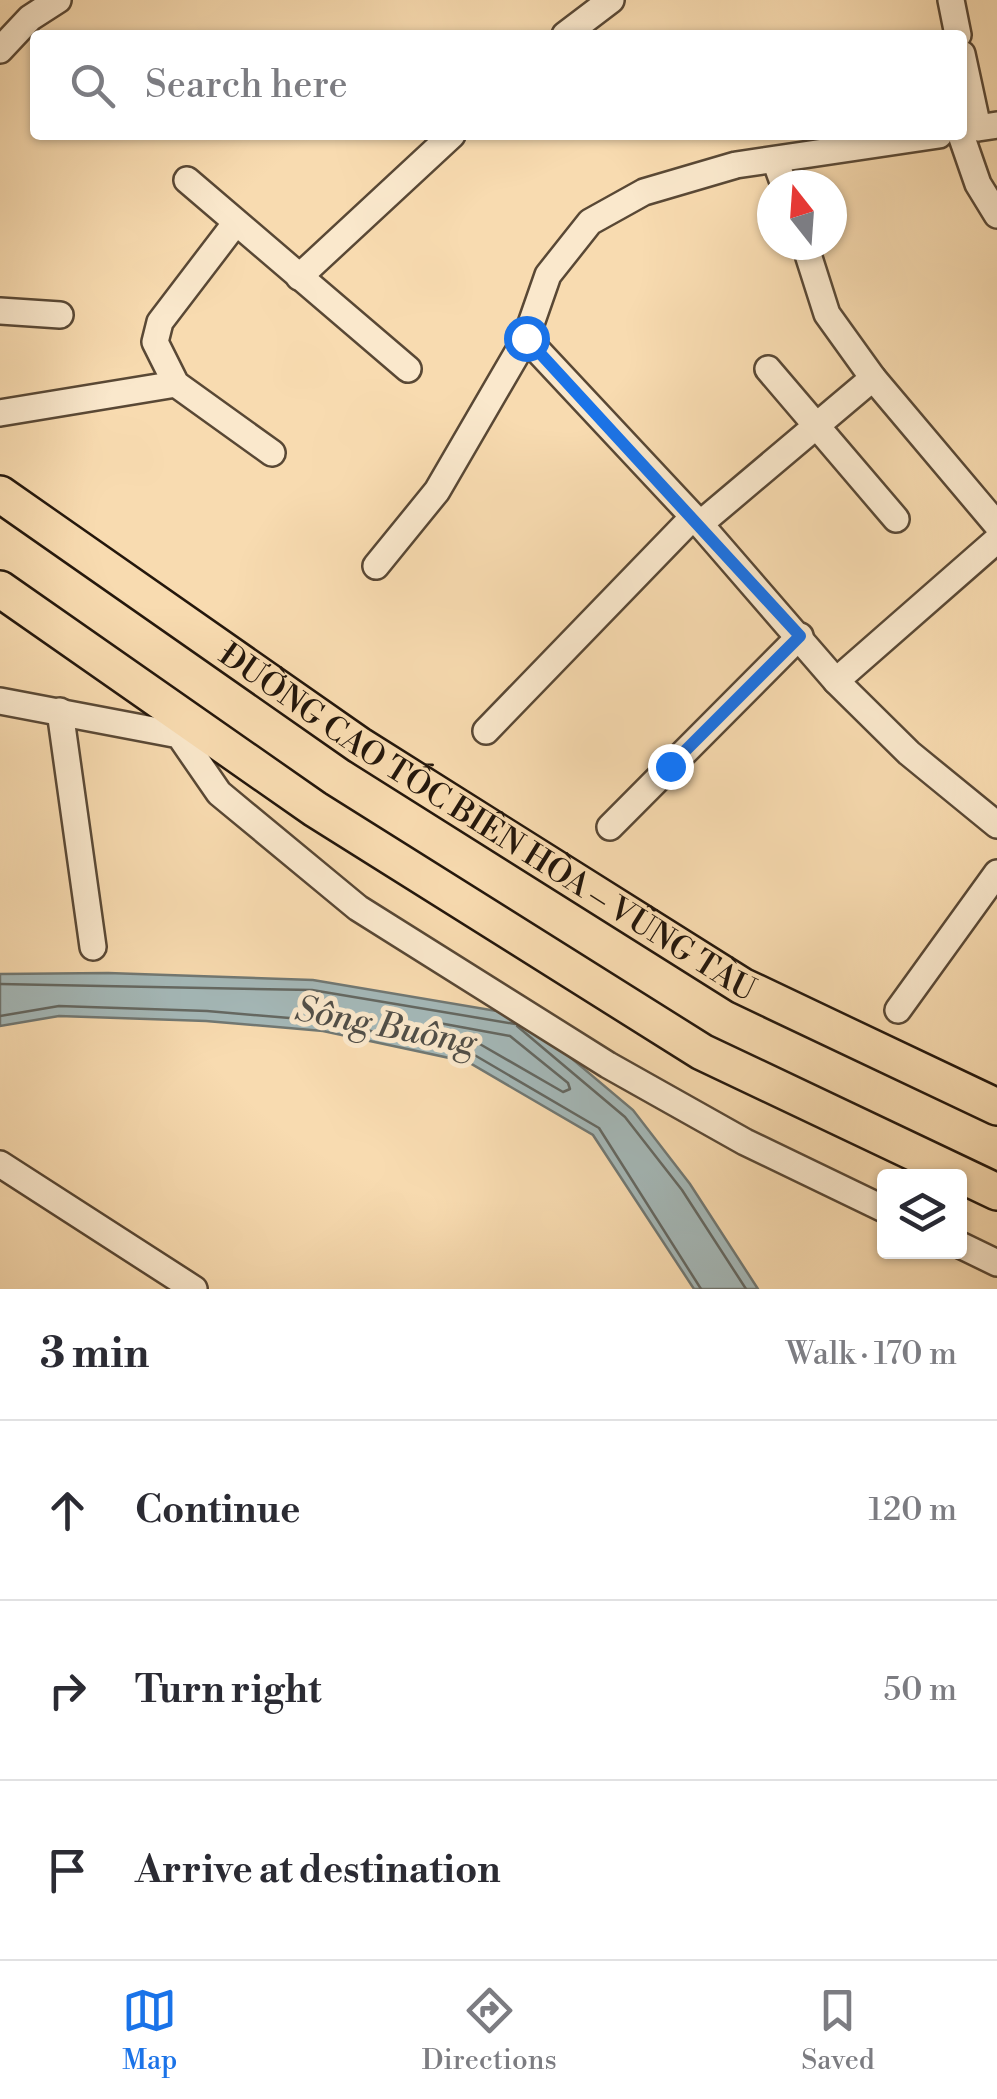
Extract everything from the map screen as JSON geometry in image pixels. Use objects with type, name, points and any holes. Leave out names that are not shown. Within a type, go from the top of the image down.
[{"type":"highway","name":"ĐƯỜNG CAO TỐC BIÊN HÒA – VŨNG TÀU","points":[[0,494],[359,745],[742,986],[997,1107]]},
{"type":"highway","points":[[0,589],[314,809],[702,1052],[997,1192]]},
{"type":"street","points":[[1,43],[58,0]]},
{"type":"street","points":[[572,30],[612,0]]},
{"type":"street","points":[[951,0],[957,30]]},
{"type":"street","points":[[967,86],[978,184],[997,215]]},
{"type":"street","points":[[299,278],[447,140]]},
{"type":"street","points":[[376,566],[437,491],[526,338],[548,275],[590,222],[644,192],[736,165],[906,140]]},
{"type":"street","points":[[775,160],[779,170]]},
{"type":"street","points":[[187,180],[408,370]]},
{"type":"street","points":[[234,224],[160,322],[154,342],[176,384],[272,452]]},
{"type":"street","points":[[811,260],[827,314],[873,378],[997,525]]},
{"type":"street","points":[[0,311],[60,314]]},
{"type":"street","points":[[526,338],[696,520],[836,681],[909,753],[993,813]]},
{"type":"street","points":[[768,368],[896,519]]},
{"type":"street","points":[[486,731],[696,520],[817,427],[873,378]]},
{"type":"street","points":[[0,414],[176,384]]},
{"type":"street","points":[[836,681],[997,540]]},
{"type":"street","points":[[610,827],[800,636]]},
{"type":"street","points":[[0,701],[179,736],[218,793],[358,908],[608,1065],[746,1142],[877,1206]]},
{"type":"street","points":[[60,710],[93,947]]},
{"type":"street","points":[[898,1010],[997,874]]},
{"type":"street","points":[[0,1164],[194,1289]]},
{"type":"street","points":[[967,1248],[997,1263]]},
{"type":"water","name":"Sông Buông","points":[[108,973],[313,980],[520,1015],[633,1110],[690,1184],[758,1289],[694,1289],[593,1135],[468,1062],[323,1031],[206,1021],[59,1016],[0,1026],[0,974]]},
{"type":"route","points":[[526,338],[800,636],[670,766]]}]
